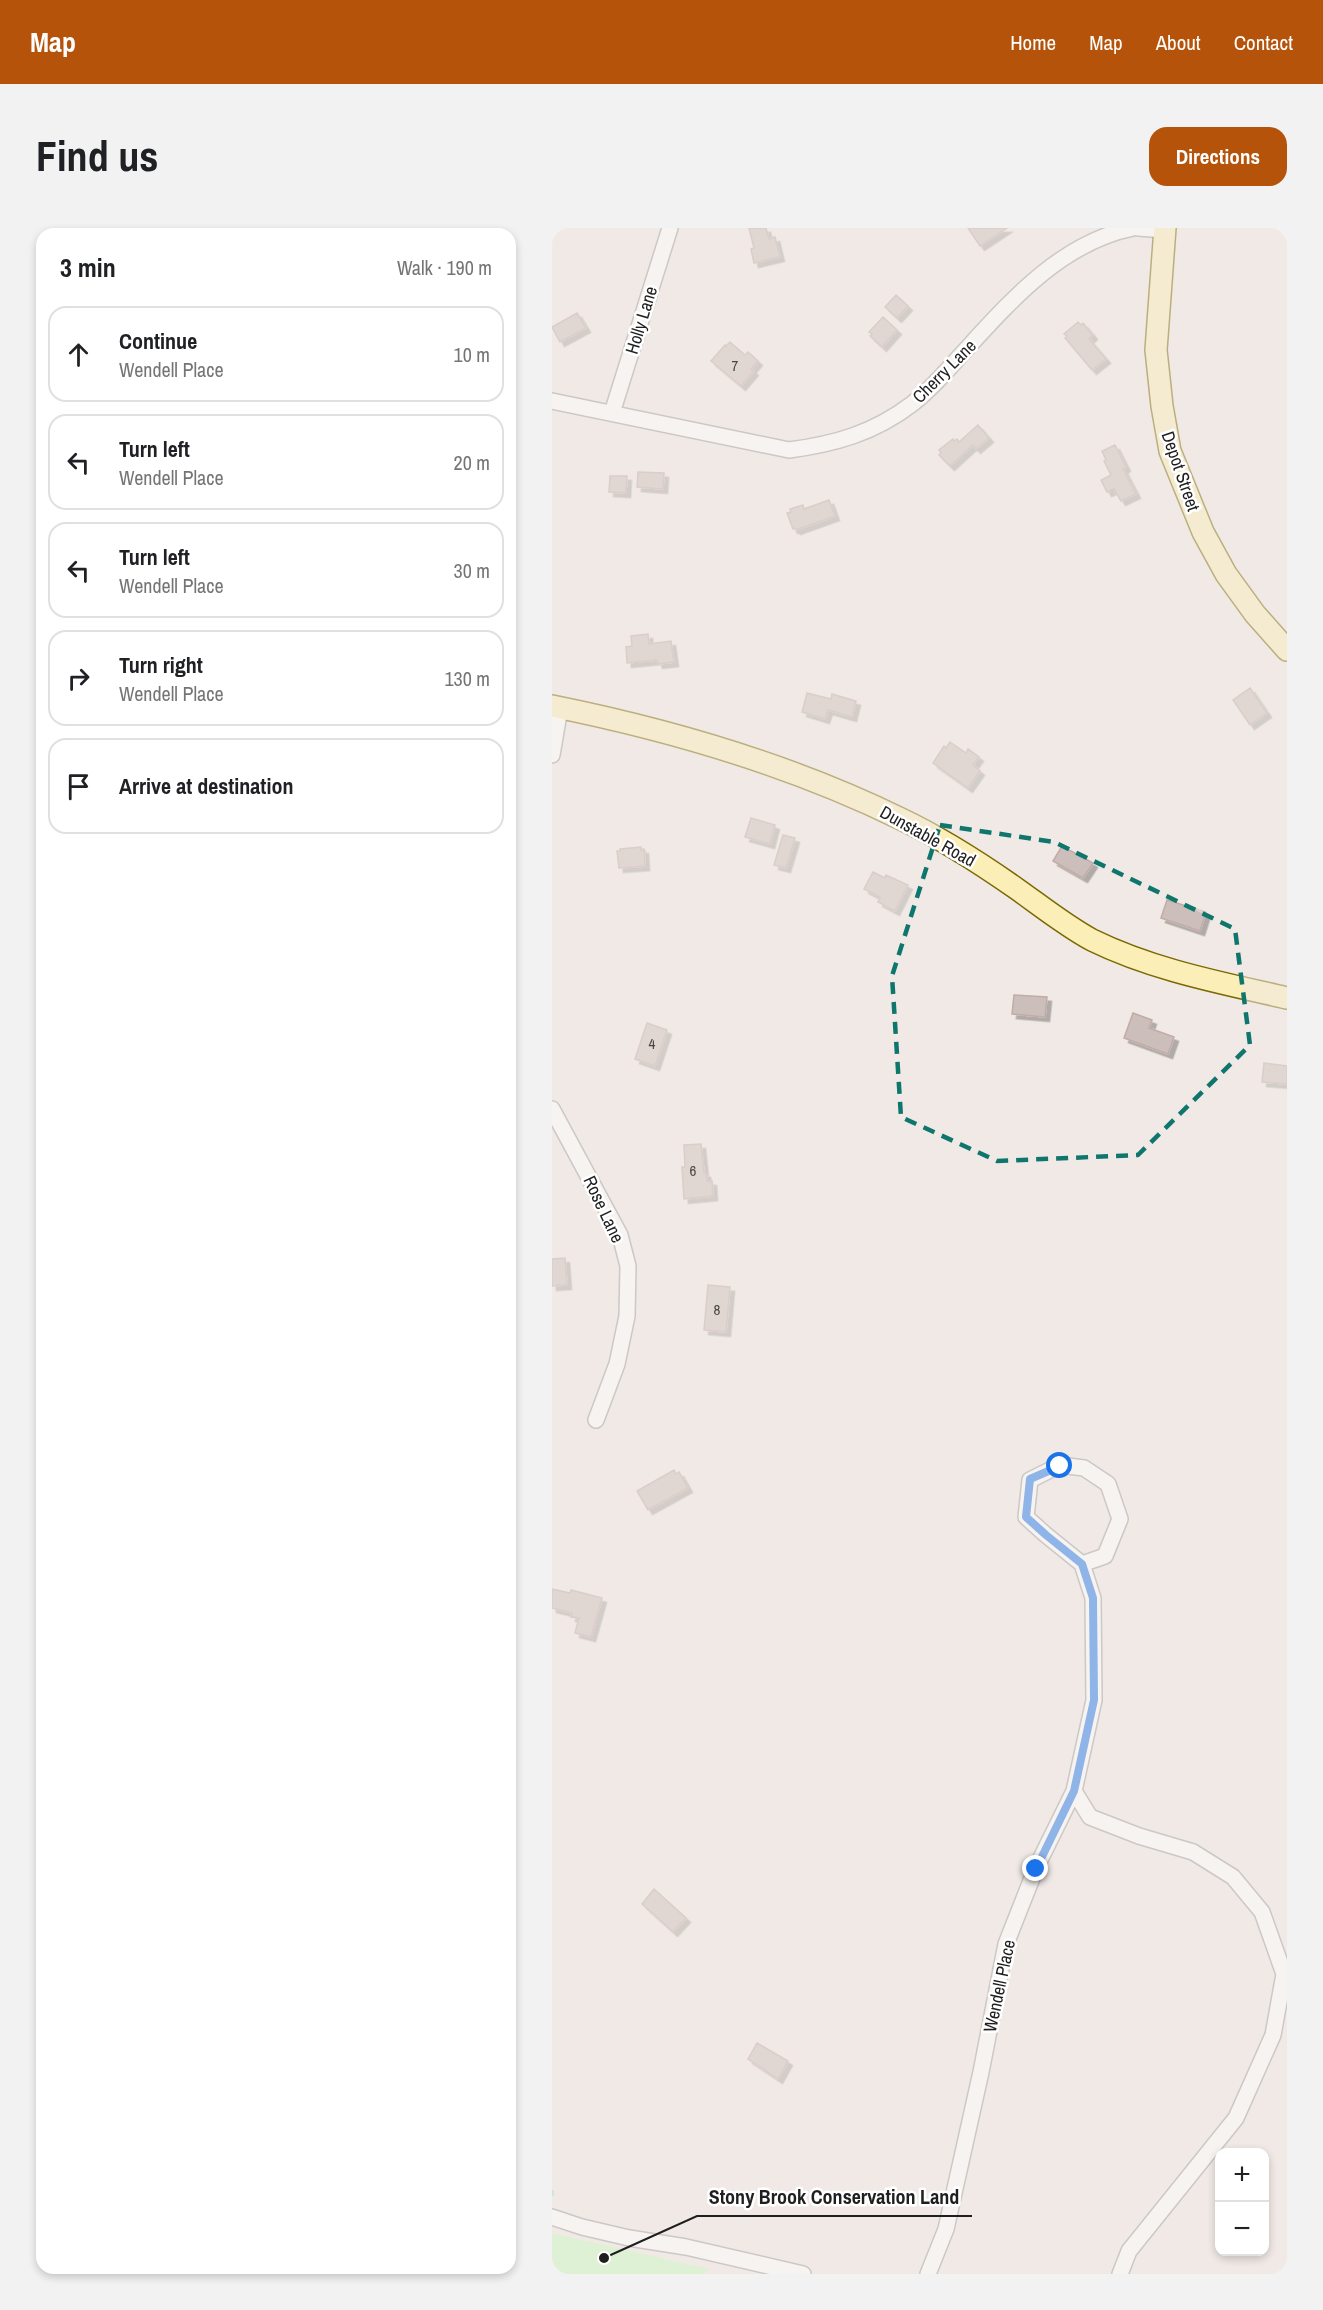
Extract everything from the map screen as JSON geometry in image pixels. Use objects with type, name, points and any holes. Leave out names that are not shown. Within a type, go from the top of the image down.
[{"type":"street","name":"Holly Lane","points":[[612,413],[670,228]]},
{"type":"street","name":"Cherry Lane","points":[[552,401],[789,450],[828,445],[858,434],[910,406],[934,386],[1031,281],[1054,264],[1103,237],[1133,228]]},
{"type":"street","points":[[1138,228],[1165,229]]},
{"type":"street","name":"Depot Street","points":[[1165,229],[1156,350],[1170,451],[1203,532],[1226,574],[1255,614],[1287,650]]},
{"type":"street","points":[[552,755],[556,707]]},
{"type":"street","name":"Dunstable Road","points":[[556,707],[681,737],[799,775],[858,799],[945,843],[1090,939],[1132,957],[1177,971],[1287,998]]},
{"type":"street","name":"Rose Lane","points":[[552,1109],[620,1235],[628,1266],[627,1316],[617,1364],[596,1420]]},
{"type":"street","points":[[1060,1466],[1084,1468],[1108,1484],[1120,1518],[1105,1556],[1082,1564],[1026,1517],[1030,1479],[1060,1466]]},
{"type":"street","name":"Wendell Place","points":[[928,2274],[946,2229],[981,2072],[1006,1944],[1036,1869],[1074,1791],[1094,1700],[1093,1598],[1082,1564]]},
{"type":"street","points":[[1074,1791],[1090,1817],[1139,1836],[1193,1852],[1233,1877],[1262,1912],[1284,1974],[1273,2035],[1236,2118],[1129,2251],[1120,2274]]},
{"type":"street","points":[[552,2217],[629,2238],[687,2247],[804,2274]]},
{"type":"highlighted area","points":[[940,825],[1054,842],[1235,929],[1250,1045],[1138,1155],[997,1161],[901,1117],[892,976]]},
{"type":"green space","points":[[552,2233],[709,2269],[703,2274],[552,2274]]},
{"type":"building","points":[[749,228],[766,228],[769,239],[775,237],[780,257],[754,263],[751,249],[754,248]]},
{"type":"building","points":[[968,228],[1007,228],[980,246]]},
{"type":"building","points":[[896,295],[908,306],[897,318],[885,307]]},
{"type":"building","points":[[577,313],[586,328],[560,342],[552,327]]},
{"type":"building","points":[[883,317],[897,330],[882,347],[870,336],[872,334],[869,332]]},
{"type":"building","points":[[1078,322],[1081,325],[1083,323],[1093,335],[1089,339],[1106,359],[1092,370],[1065,338],[1067,336],[1064,334]]},
{"type":"building","points":[[730,342],[745,355],[748,352],[758,361],[751,369],[754,371],[741,386],[711,361]]},
{"type":"building","points":[[978,425],[989,438],[976,449],[973,445],[950,466],[939,455],[941,453],[939,450],[953,439],[959,442]]},
{"type":"building","points":[[1115,445],[1126,467],[1123,469],[1136,494],[1121,501],[1114,489],[1107,492],[1101,480],[1111,475],[1102,451]]},
{"type":"building","points":[[638,472],[664,473],[663,489],[637,487]]},
{"type":"building","points":[[610,476],[627,476],[626,493],[609,492]]},
{"type":"building","points":[[829,500],[835,516],[796,530],[793,529],[787,513],[791,512],[790,509],[803,505],[804,509]]},
{"type":"building","points":[[648,634],[649,644],[671,641],[674,662],[658,664],[657,660],[627,663],[626,647],[632,646],[631,636]]},
{"type":"building","points":[[1250,688],[1267,713],[1250,725],[1233,700]]},
{"type":"building","points":[[807,693],[831,699],[832,694],[856,701],[852,717],[828,710],[825,719],[802,712]]},
{"type":"building","points":[[950,742],[966,753],[968,749],[979,757],[973,765],[980,771],[968,788],[933,763],[944,746],[946,748]]},
{"type":"building","points":[[751,818],[775,825],[770,844],[745,837]]},
{"type":"building","points":[[783,835],[795,838],[786,868],[774,865]]},
{"type":"building","points":[[1062,846],[1093,863],[1083,878],[1053,861]]},
{"type":"building","points":[[641,847],[641,850],[644,849],[645,866],[619,868],[617,851]]},
{"type":"building","points":[[873,872],[908,885],[895,911],[878,902],[880,897],[864,889]]},
{"type":"building","points":[[1167,900],[1206,912],[1200,931],[1161,918]]},
{"type":"building","points":[[1014,995],[1047,997],[1045,1017],[1012,1014]]},
{"type":"building","points":[[1133,1013],[1152,1020],[1149,1028],[1174,1037],[1168,1054],[1124,1038]]},
{"type":"building","points":[[647,1023],[667,1030],[655,1066],[635,1059]]},
{"type":"building","points":[[1264,1063],[1287,1066],[1287,1084],[1262,1082]]},
{"type":"building","points":[[701,1144],[704,1173],[706,1173],[707,1181],[712,1181],[713,1196],[684,1199],[682,1167],[685,1167],[684,1145]]},
{"type":"building","points":[[565,1258],[567,1285],[552,1286],[552,1259]]},
{"type":"building","points":[[708,1285],[730,1287],[726,1332],[704,1330]]},
{"type":"building","points":[[674,1470],[676,1474],[679,1472],[688,1488],[648,1510],[637,1491]]},
{"type":"building","points":[[552,1589],[570,1593],[571,1590],[602,1598],[591,1637],[575,1633],[579,1618],[571,1617],[572,1613],[552,1608]]},
{"type":"building","points":[[654,1889],[686,1918],[673,1932],[642,1904]]},
{"type":"building","points":[[757,2043],[788,2061],[778,2079],[748,2059]]},
{"type":"place","name":"Stony Brook Conservation Land","points":[[604,2258]]},
{"type":"route","points":[[1036,1869],[1074,1791],[1094,1700],[1093,1598],[1082,1564],[1026,1517],[1030,1479],[1060,1466]]}]
